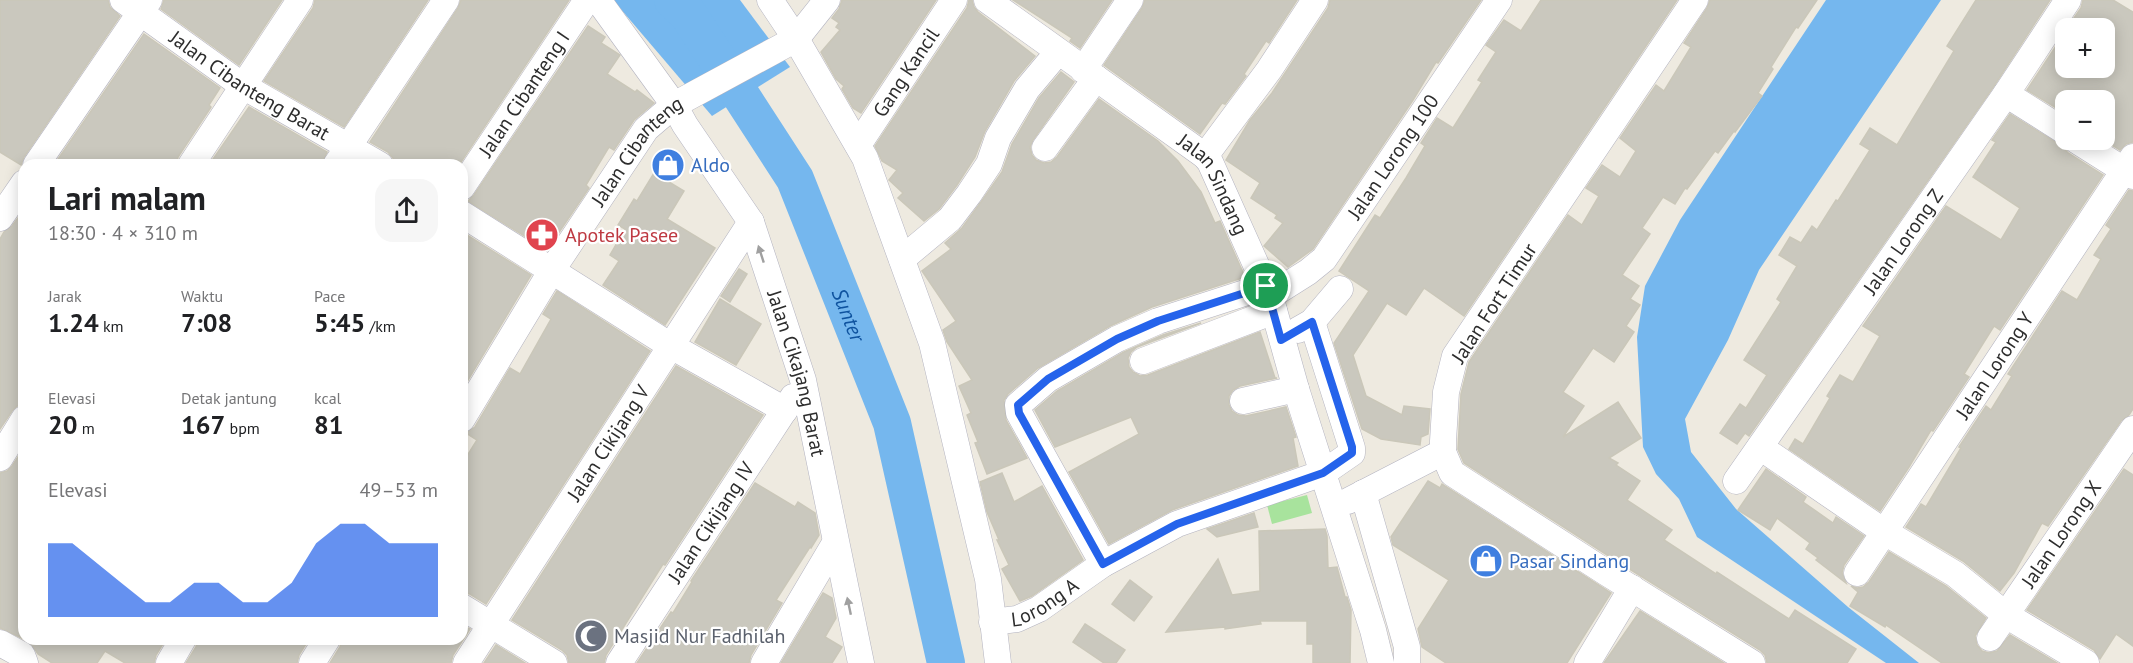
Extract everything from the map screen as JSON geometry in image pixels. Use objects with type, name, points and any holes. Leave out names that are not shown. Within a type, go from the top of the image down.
[{"type":"street","points":[[195,159],[300,0]]},
{"type":"street","points":[[343,156],[446,0]]},
{"type":"street","name":"Jalan Cibanteng I","points":[[468,178],[587,0]]},
{"type":"street","name":"Jalan Cikajang Barat","points":[[598,0],[681,102],[685,125],[751,222],[803,380],[861,663]]},
{"type":"street","points":[[770,0],[787,43],[865,158],[932,343],[988,579],[998,663]]},
{"type":"street","name":"Jalan Cibanteng","points":[[468,409],[552,270],[639,137],[653,121],[681,102],[787,43],[827,0]]},
{"type":"street","name":"Gang Kancil","points":[[858,145],[954,0]]},
{"type":"street","name":"Jalan Sindang","points":[[987,0],[1205,156],[1218,175],[1270,298],[1296,389],[1373,630],[1381,663]]},
{"type":"street","points":[[1045,148],[1130,0]]},
{"type":"street","points":[[1205,156],[1269,70],[1315,0]]},
{"type":"street","name":"Jalan Lorong 100","points":[[1270,298],[1324,259],[1499,0]]},
{"type":"street","name":"Jalan Fort Timur","points":[[1443,452],[1446,392],[1455,356],[1695,0]]},
{"type":"street","name":"Jalan Lorong Z","points":[[1736,481],[2006,94],[2068,0]]},
{"type":"street","points":[[40,159],[137,4]]},
{"type":"street","name":"Jalan Cibanteng Barat","points":[[137,4],[243,86],[343,156]]},
{"type":"street","points":[[903,259],[950,219],[960,207],[989,164],[998,138],[1027,89],[1058,52]]},
{"type":"street","points":[[2006,94],[2055,125]]},
{"type":"street","points":[[2095,150],[2130,168]]},
{"type":"street","name":"Jalan Lorong Y","points":[[1857,573],[1883,531],[2130,168]]},
{"type":"street","points":[[0,218],[18,192]]},
{"type":"street","points":[[468,218],[671,346],[785,410]]},
{"type":"street","name":"Jalan Cikijang V","points":[[466,663],[751,222]]},
{"type":"street","points":[[1281,340],[1312,322],[1340,289]]},
{"type":"street","points":[[1143,361],[1270,298]]},
{"type":"street","points":[[1103,564],[1019,413],[1018,405],[1048,379],[1117,339],[1158,321],[1270,298]]},
{"type":"street","name":"Lorong A","points":[[992,622],[1017,619],[1039,609],[1103,564],[1177,524],[1323,473],[1346,459],[1352,453],[1352,447],[1312,322]]},
{"type":"street","name":"Jalan Cikijang IV","points":[[619,663],[803,380]]},
{"type":"street","points":[[1243,401],[1296,389]]},
{"type":"street","points":[[0,458],[18,428]]},
{"type":"street","name":"Jalan Lorong X","points":[[1990,638],[2133,429]]},
{"type":"street","points":[[1760,447],[1883,531],[1955,574],[2006,615],[2086,663]]},
{"type":"street","points":[[1334,508],[1443,452],[1452,473],[1752,663]]},
{"type":"street","points":[[1363,493],[1407,647],[1407,663]]},
{"type":"street","points":[[764,663],[835,543]]},
{"type":"street","points":[[1587,663],[1632,588]]},
{"type":"street","points":[[468,611],[554,663]]},
{"type":"street","points":[[0,643],[22,656],[25,663]]},
{"type":"street","points":[[169,663],[180,645]]},
{"type":"street","points":[[312,663],[323,645]]},
{"type":"green space","points":[[1307,495],[1312,513],[1272,524],[1267,505]]},
{"type":"water","points":[[613,0],[740,0],[790,67],[712,116]]},
{"type":"water","points":[[1826,0],[1941,0],[1759,270],[1728,340],[1685,419],[1691,452],[1736,509],[1848,607],[1919,663],[1886,663],[1697,537],[1679,499],[1656,474],[1643,447],[1637,337],[1645,286],[1680,220]]},
{"type":"building","points":[[0,0],[108,0],[110,7],[120,16],[23,159],[18,159],[18,163],[0,152]]},
{"type":"building","points":[[164,0],[282,0],[239,65],[161,9]]},
{"type":"building","points":[[315,0],[428,0],[344,127],[264,81],[313,8]]},
{"type":"building","points":[[461,0],[569,0],[463,159],[393,159],[388,152],[370,142]]},
{"type":"building","points":[[842,0],[936,0],[861,113],[853,108],[842,89],[844,86],[836,79],[821,52],[840,30],[836,27],[839,23],[832,18]]},
{"type":"building","points":[[969,0],[972,0],[978,12],[1035,56],[1014,81],[985,131],[975,157],[957,185],[939,209],[924,221],[898,198],[903,193],[889,180],[897,170],[882,161],[875,146],[967,8]]},
{"type":"building","points":[[1013,0],[1112,0],[1080,48],[1070,41],[1072,38]]},
{"type":"building","points":[[1145,0],[1297,0],[1269,43],[1266,41],[1244,74],[1246,76],[1225,104],[1222,103],[1200,134],[1104,65]]},
{"type":"building","points":[[1330,0],[1481,0],[1438,63],[1436,62],[1313,249],[1288,267],[1264,246],[1283,223],[1275,218],[1277,215],[1251,198],[1260,183],[1226,160],[1250,120],[1272,93],[1328,8]]},
{"type":"building","points":[[1541,0],[1677,0],[1464,316],[1424,288],[1406,315],[1387,303],[1353,355],[1366,396],[1402,415],[1404,406],[1430,409],[1428,434],[1421,437],[1420,445],[1381,439],[1362,429],[1334,343],[1369,291],[1339,271],[1375,215],[1380,218],[1406,178],[1425,146],[1421,143],[1437,118],[1453,128],[1482,82],[1478,80],[1496,52],[1486,45],[1504,20],[1521,31]]},
{"type":"building","points":[[1710,0],[1817,0],[1798,28],[1796,27],[1771,67],[1773,69],[1758,93],[1762,96],[1735,132],[1718,153],[1715,151],[1675,204],[1663,197],[1642,228],[1650,234],[1622,275],[1639,286],[1630,299],[1640,305],[1626,326],[1634,332],[1614,362],[1593,348],[1563,392],[1584,406],[1563,437],[1618,402],[1641,438],[1609,458],[1640,481],[1627,500],[1672,530],[1664,540],[1716,574],[1717,572],[1789,619],[1795,610],[1856,649],[1847,663],[1767,663],[1765,655],[1760,650],[1464,463],[1458,449],[1461,394],[1469,362],[1568,215],[1582,225],[1599,196],[1586,188],[1602,165],[1620,177],[1636,151],[1620,138],[1656,85],[1664,91],[1691,47],[1684,43]]},
{"type":"building","points":[[1976,0],[2050,0],[1994,86],[1749,436],[1745,433],[1737,444],[1720,433],[1740,404],[1746,408],[1767,375],[1744,360],[1781,302],[1777,299],[1797,266],[1779,255],[1790,237],[1801,243],[1812,226],[1817,230],[1836,200],[1838,201],[1870,150],[1860,144],[1870,128],[1897,145],[1954,51],[1947,46]]},
{"type":"building","points":[[2083,0],[2113,0],[2133,12],[2133,142],[2126,144],[2120,150],[2115,147],[2115,90],[2055,90],[2055,107],[2027,90],[2055,48],[2055,78],[2115,78],[2115,18],[2074,18]]},
{"type":"building","points":[[588,26],[605,37],[601,43],[620,55],[607,74],[635,92],[637,90],[654,103],[634,120],[614,150],[609,147],[586,185],[589,188],[547,250],[468,201]]},
{"type":"building","points":[[144,34],[220,88],[209,105],[211,107],[178,159],[58,159]]},
{"type":"building","points":[[1061,72],[1074,82],[1033,140],[1030,147],[1036,160],[1044,163],[1051,162],[1057,157],[1099,99],[1158,141],[1178,161],[1201,192],[1215,223],[1220,221],[1245,277],[1152,307],[1110,326],[1038,368],[1004,400],[1006,420],[1027,458],[987,474],[967,415],[971,413],[959,386],[972,380],[947,342],[943,330],[956,321],[922,271],[951,249],[945,243],[962,228],[1002,172],[1012,144],[1039,98]]},
{"type":"building","points":[[249,107],[327,152],[324,159],[213,159]]},
{"type":"building","points":[[2010,114],[2055,142],[2055,150],[2065,150],[2103,175],[2000,330],[1994,326],[1964,374],[1969,377],[1933,431],[1931,430],[1880,511],[1789,449],[1795,439],[1803,444],[1830,398],[1827,396],[1840,375],[1853,382],[1880,336],[1863,326],[1946,206],[2001,240],[2020,208],[1973,177],[1996,142],[1992,140]]},
{"type":"building","points":[[654,173],[684,191],[667,219],[715,248],[665,325],[603,285],[619,261],[610,255],[625,229],[618,225],[634,199],[637,201]]},
{"type":"building","points":[[2129,190],[2133,191],[2133,409],[2121,421],[2048,526],[2042,523],[2014,573],[2000,591],[1963,561],[1906,527],[1921,504],[1926,507],[1961,448],[1959,447],[1986,406],[1991,410],[2012,376],[2008,374],[2062,291],[2077,300],[2101,259],[2094,255],[2111,229],[2106,225]]},
{"type":"building","points":[[18,218],[18,406],[0,429],[0,239],[4,232]]},
{"type":"building","points":[[468,236],[531,275],[468,380]]},
{"type":"building","points":[[739,269],[747,274],[730,302],[721,296]]},
{"type":"building","points":[[557,291],[650,351],[486,604],[468,594],[468,454],[477,440],[468,434],[468,432],[475,427],[510,368],[520,374],[551,319],[543,314]]},
{"type":"building","points":[[720,299],[761,324],[736,365],[695,342]]},
{"type":"building","points":[[1201,323],[1137,347],[1128,358],[1129,367],[1140,376],[1148,375],[1260,332],[1275,378],[1277,378],[1240,386],[1229,396],[1229,405],[1238,415],[1246,416],[1286,407],[1296,437],[1293,438],[1298,466],[1172,510],[1109,544],[1069,472],[1139,434],[1131,417],[1055,447],[1035,410],[1057,391],[1124,352],[1163,335]]},
{"type":"building","points":[[676,366],[763,415],[665,565],[663,564],[606,655],[604,663],[569,663],[567,655],[562,650],[512,620]]},
{"type":"building","points":[[18,457],[18,636],[0,628],[0,473],[12,466]]},
{"type":"building","points":[[1766,469],[1806,497],[1803,502],[1833,523],[1836,517],[1864,536],[1844,565],[1842,573],[1846,583],[1816,560],[1818,558],[1806,549],[1810,543],[1777,518],[1770,530],[1738,510]]},
{"type":"building","points":[[2124,469],[2133,475],[2133,646],[2116,634],[2100,659],[2094,650],[2027,610]]},
{"type":"building","points":[[1002,473],[1014,502],[1042,486],[1083,560],[1032,596],[1020,601],[1002,569],[1009,565],[987,512],[980,482]]},
{"type":"building","name":"Pasar Sindang","points":[[1428,481],[1440,488],[1442,484],[1611,593],[1567,663],[1446,663],[1422,647],[1418,629],[1449,580],[1393,545],[1391,537]]},
{"type":"building","points":[[755,483],[795,507],[798,502],[815,513],[819,535],[776,600],[782,603],[751,655],[749,663],[637,663],[671,612],[673,613],[691,581]]},
{"type":"building","points":[[1254,513],[1258,527],[1217,537],[1207,529]]},
{"type":"building","points":[[1325,529],[1328,568],[1337,567],[1351,610],[1350,663],[1313,663],[1313,644],[1307,644],[1307,621],[1260,621],[1261,624],[1225,629],[1225,627],[1166,632],[1218,559],[1232,595],[1260,591],[1259,531]]},
{"type":"building","points":[[1889,552],[1946,586],[1986,618],[1975,636],[1977,645],[1982,651],[1989,653],[1997,651],[2010,635],[2057,663],[1942,663],[1886,625],[1885,627],[1850,606],[1858,592],[1851,586],[1863,587],[1869,582]]},
{"type":"building","points":[[1130,580],[1152,597],[1134,621],[1112,604]]},
{"type":"building","points":[[823,593],[832,598],[836,618],[825,637],[842,647],[832,663],[781,663]]},
{"type":"building","points":[[1640,611],[1724,663],[1604,663]]},
{"type":"building","points":[[1085,624],[1125,650],[1116,663],[1104,663],[1073,642]]},
{"type":"building","points":[[32,645],[162,645],[154,663],[125,663],[105,651],[97,663],[52,663],[38,654]]},
{"type":"building","points":[[196,645],[305,645],[297,663],[186,663]]},
{"type":"building","points":[[340,645],[460,645],[451,663],[330,663]]},
{"type":"building","points":[[496,645],[525,663],[484,663]]},
{"type":"waterway","name":"Sunter","points":[[673,0],[688,14],[795,179],[892,423],[946,663]]},
{"type":"place","name":"Aldo","points":[[668,165]]},
{"type":"place","name":"Apotek Pasee","points":[[542,235]]},
{"type":"place","name":"Pasar Sindang","points":[[1486,561]]},
{"type":"place","name":"Masjid Nur Fadhilah","points":[[591,636]]},
{"type":"route","points":[[1266,286],[1281,340],[1312,322],[1334,386],[1352,453],[1331,470],[1177,524],[1103,564],[1019,413],[1018,405],[1048,379],[1117,339],[1158,321],[1266,286]]}]
